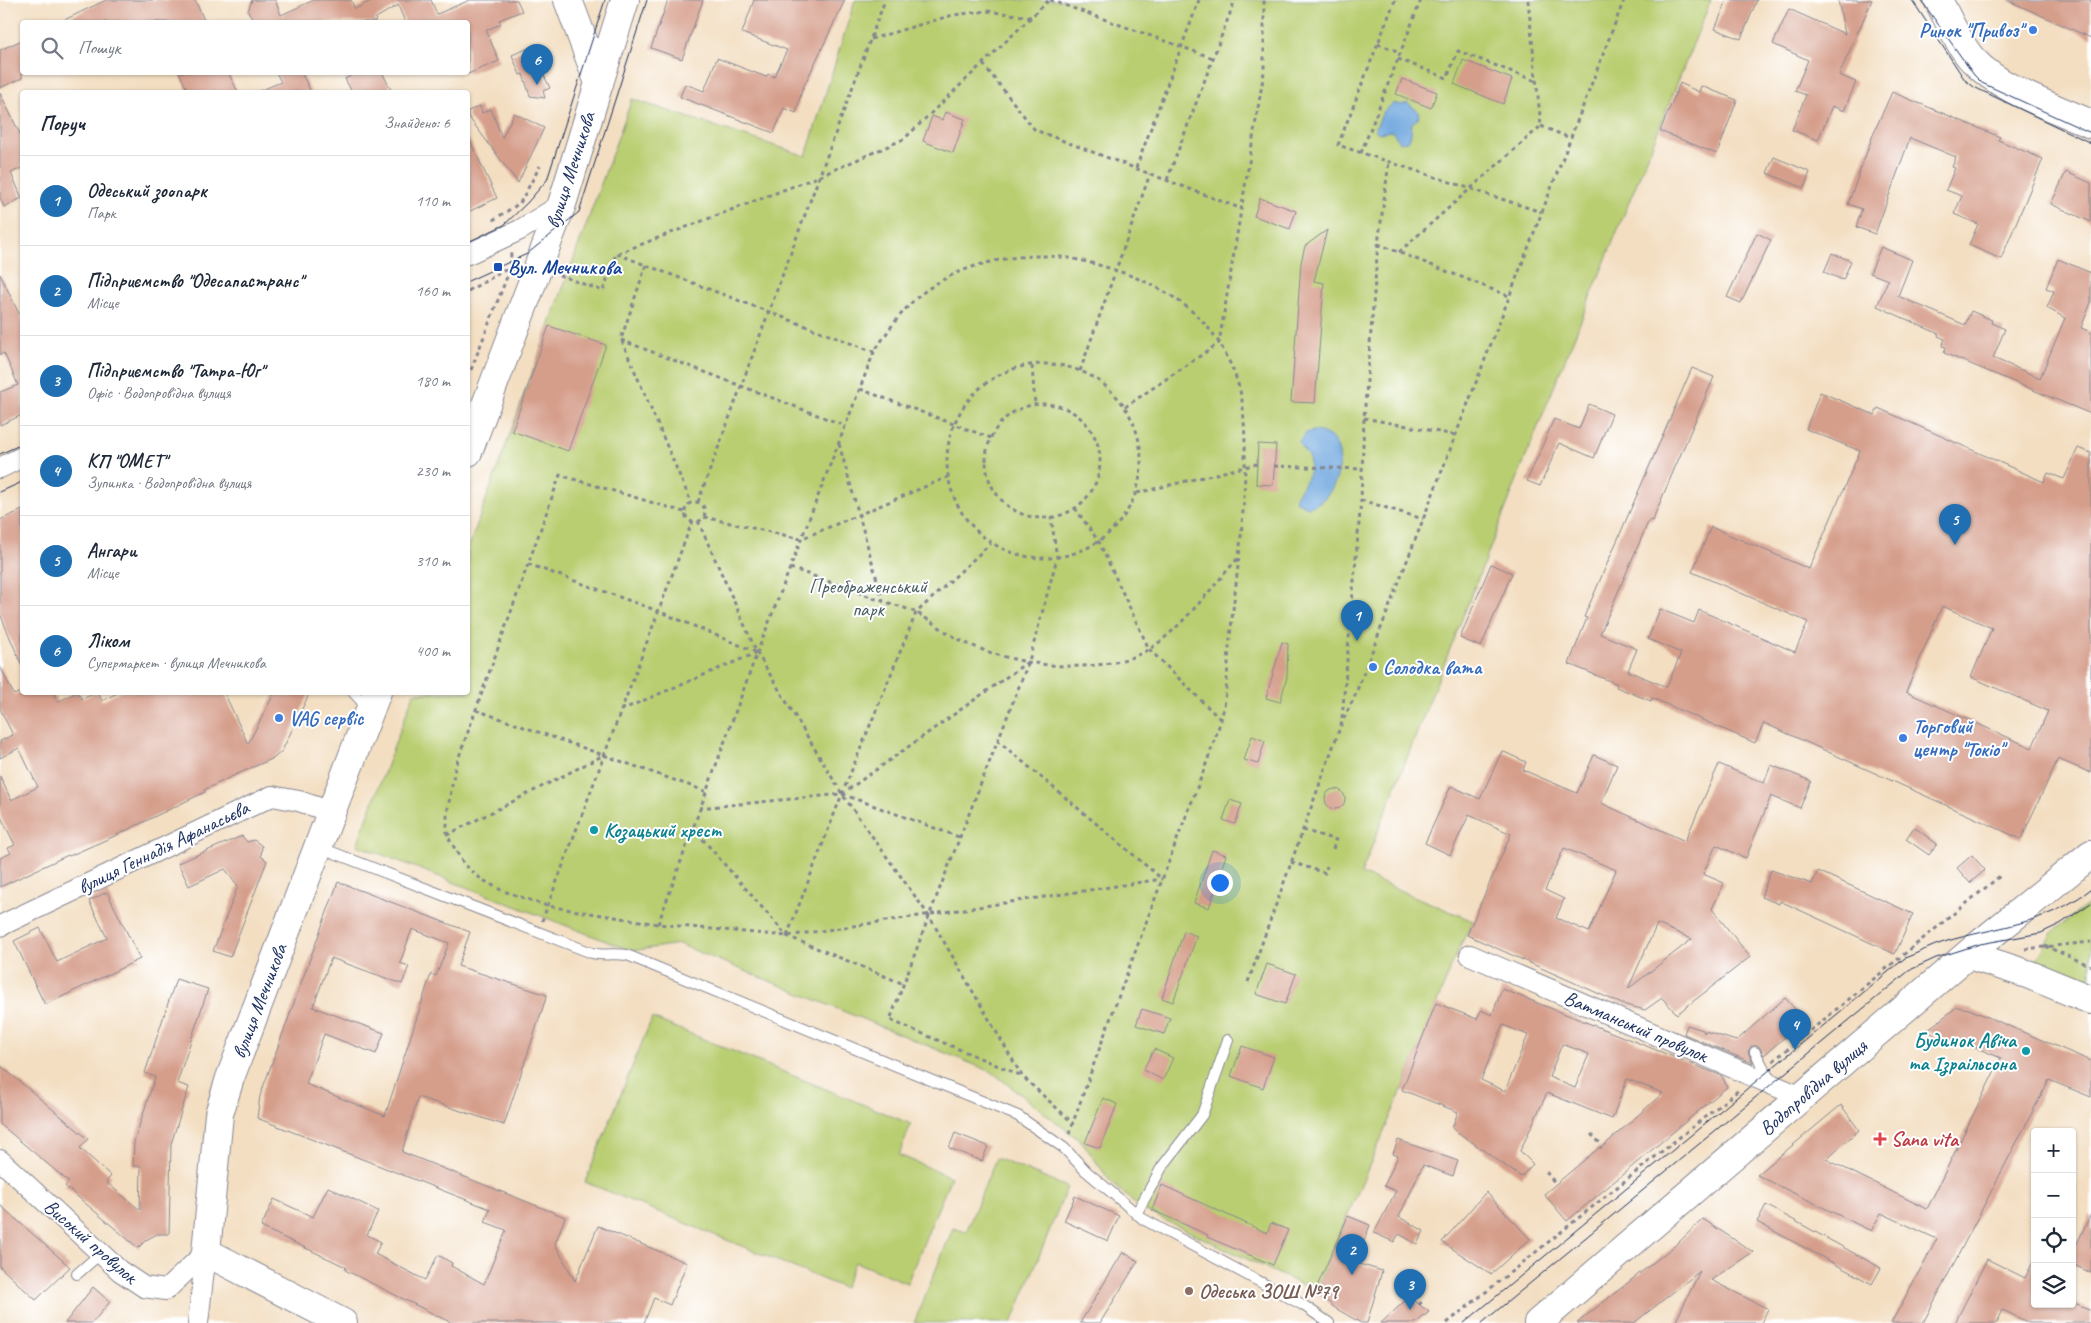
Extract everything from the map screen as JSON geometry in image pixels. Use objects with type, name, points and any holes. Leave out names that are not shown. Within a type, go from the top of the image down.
[{"type":"main road","points":[[568,0],[599,82]]},
{"type":"main road","name":"вулиця Мечникова","points":[[470,447],[562,204],[626,0]]},
{"type":"main road","points":[[1938,0],[1972,59],[1987,73],[2002,83],[2091,124]]},
{"type":"main road","name":"вулиця Мечникова","points":[[206,1252],[219,1114],[230,1078],[331,812],[367,699]]},
{"type":"main road","name":"Водопровідна вулиця","points":[[1541,1322],[1801,1097],[2091,854]]},
{"type":"main road","points":[[1969,955],[2030,975],[2091,1000]]},
{"type":"main road","points":[[206,1252],[343,1323]]},
{"type":"street","points":[[470,253],[512,234],[562,204]]},
{"type":"street","points":[[0,468],[20,458]]},
{"type":"street","name":"вулиця Геннадія Афанасьєва","points":[[0,926],[272,796],[300,801],[331,812]]},
{"type":"street","name":"Ватманський провулок","points":[[1470,955],[1763,1077],[1801,1097]]},
{"type":"street","name":"Високий провулок","points":[[0,1160],[120,1271],[144,1287],[166,1290],[206,1252]]},
{"type":"street","name":"вулиця Мечникова","points":[[198,1323],[206,1252]]},
{"type":"lane","points":[[318,847],[592,953],[603,956],[615,953],[627,955],[1018,1116],[1064,1148],[1086,1171],[1136,1214],[1303,1305],[1329,1323]]},
{"type":"lane","points":[[1136,1214],[1162,1166],[1202,1115],[1228,1040]]},
{"type":"lane","points":[[1755,1052],[1763,1077]]},
{"type":"lane","points":[[77,1274],[101,1253]]},
{"type":"path","points":[[698,502],[885,0]]},
{"type":"path","points":[[602,291],[616,254],[820,176],[904,139],[1050,0],[1212,58]]},
{"type":"path","points":[[1136,168],[1199,0]]},
{"type":"path","points":[[1166,180],[1235,0]]},
{"type":"path","points":[[1125,408],[1219,342],[1264,72],[1264,0]]},
{"type":"path","points":[[1395,0],[1338,145],[1542,212]]},
{"type":"path","points":[[1361,153],[1421,0]]},
{"type":"path","points":[[1528,0],[1541,126]]},
{"type":"path","points":[[1248,982],[1342,722],[1354,698],[1624,0]]},
{"type":"path","points":[[870,39],[953,15],[986,11],[1032,17]]},
{"type":"path","points":[[1378,44],[1400,52]]},
{"type":"path","points":[[1398,58],[1448,78],[1458,51],[1536,81]]},
{"type":"path","points":[[983,64],[1035,130],[1242,209]]},
{"type":"path","points":[[1541,126],[1570,138]]},
{"type":"path","points":[[1399,252],[1541,126]]},
{"type":"path","points":[[1342,722],[1361,500],[1364,418],[1378,244],[1388,162]]},
{"type":"path","points":[[486,225],[520,203],[540,166]]},
{"type":"path","points":[[1080,371],[1150,174]]},
{"type":"path","points":[[472,370],[510,269],[514,207]]},
{"type":"path","points":[[1378,244],[1509,296]]},
{"type":"path","points":[[616,254],[874,352]]},
{"type":"path","points":[[658,924],[757,653],[874,352],[902,312],[930,287],[964,270],[1006,260],[1038,257],[1072,259],[1115,270],[1164,289],[1196,315],[1219,342],[1234,372],[1243,406],[1244,467],[1239,558],[1221,720],[1064,1148]]},
{"type":"path","points":[[646,265],[621,339],[691,502]]},
{"type":"path","points":[[621,339],[846,426]]},
{"type":"path","points":[[1052,364],[1080,371],[1105,386],[1125,408],[1138,434],[1142,464],[1137,493],[1128,512],[1115,528],[1086,550],[1057,558],[1012,553],[991,543],[971,525],[956,503],[948,477],[947,450],[954,424],[968,401],[987,382],[1011,370],[1052,364]]},
{"type":"path","points":[[1032,366],[1035,406]]},
{"type":"path","points":[[860,389],[991,438]]},
{"type":"path","points":[[1035,406],[1060,407],[1075,414],[1087,425],[1096,439],[1100,455],[1100,472],[1094,487],[1084,502],[1075,508],[1051,517],[1036,518],[1019,513],[1004,503],[994,489],[988,473],[987,455],[991,438],[1000,424],[1012,414],[1035,406]]},
{"type":"path","points":[[1364,418],[1455,435]]},
{"type":"path","points":[[839,443],[883,601]]},
{"type":"path","points":[[1137,493],[1257,464]]},
{"type":"path","points":[[1274,466],[1362,469]]},
{"type":"path","points":[[684,512],[560,475],[455,768],[447,814],[447,835],[462,863],[481,879],[501,890],[548,906],[658,924],[788,936],[1162,879]]},
{"type":"path","points":[[704,517],[705,510],[698,502],[691,502],[686,506],[684,512],[686,518],[692,522],[704,517],[801,539],[948,477]]},
{"type":"path","points":[[1361,500],[1423,519]]},
{"type":"path","points":[[1075,508],[1099,542],[1149,649],[1221,720]]},
{"type":"path","points":[[1022,1076],[890,1020],[959,837],[1029,661],[1057,558],[1051,517]]},
{"type":"path","points":[[698,521],[757,653],[842,794],[929,916],[1022,1076],[1073,1123]]},
{"type":"path","points":[[537,932],[692,522]]},
{"type":"path","points":[[788,936],[842,794],[916,613],[991,543]]},
{"type":"path","points":[[790,568],[916,613],[939,629],[987,651],[1061,666],[1092,665],[1125,659],[1149,649],[1180,622],[1239,558]]},
{"type":"path","points":[[528,564],[658,611],[757,653]]},
{"type":"path","points":[[621,710],[757,653]]},
{"type":"path","points":[[842,794],[1029,661]]},
{"type":"path","points":[[476,710],[705,791]]},
{"type":"path","points":[[997,740],[1162,879]]},
{"type":"path","points":[[447,835],[605,755]]},
{"type":"path","points":[[699,808],[842,794],[959,837]]},
{"type":"path","points":[[692,827],[788,936],[904,984]]},
{"type":"path","points":[[1303,830],[1336,840],[1333,849]]},
{"type":"path","points":[[1291,862],[1325,873],[1327,866]]},
{"type":"path","points":[[1447,1323],[1763,1077],[1791,1048],[2000,876]]},
{"type":"path","points":[[2091,940],[2045,946],[2091,966]]},
{"type":"path","points":[[1591,1134],[1602,1146]]},
{"type":"path","points":[[1546,1172],[1556,1184]]},
{"type":"path","points":[[1419,1305],[1422,1301]]},
{"type":"green space","name":"Преображенський парк","points":[[855,0],[1711,0],[1541,419],[1361,874],[1473,921],[1458,950],[1402,1090],[1315,1291],[1139,1208],[1110,1181],[1083,1143],[992,1072],[679,944],[632,951],[357,845],[413,695],[470,695],[470,544],[632,99],[806,156]]},
{"type":"green space","points":[[2091,902],[2091,985],[2037,961],[2037,959],[2054,931]]},
{"type":"green space","points":[[652,1018],[911,1124],[899,1155],[951,1177],[907,1283],[855,1262],[844,1288],[585,1182]]},
{"type":"green space","points":[[996,1158],[1067,1187],[1012,1323],[914,1323],[953,1228],[966,1232]]},
{"type":"water","points":[[1394,103],[1401,105],[1408,103],[1420,113],[1418,118],[1412,123],[1411,134],[1407,141],[1400,142],[1392,131],[1379,133],[1375,130],[1383,112]]},
{"type":"water","points":[[1314,431],[1327,435],[1335,443],[1339,455],[1339,468],[1329,493],[1319,502],[1308,507],[1295,501],[1310,469],[1307,455],[1299,442],[1306,433]]},
{"type":"building","points":[[106,0],[195,0],[204,20],[64,20]]},
{"type":"building","points":[[252,0],[275,0],[281,15],[314,0],[351,0],[355,9],[373,0],[431,0],[437,14],[470,0],[517,0],[522,11],[499,20],[501,24],[486,30],[499,61],[470,73],[470,20],[404,20],[398,5],[376,20],[253,20],[248,11]]},
{"type":"building","points":[[668,0],[703,0],[682,59],[651,48]]},
{"type":"building","points":[[754,0],[845,0],[802,90],[796,113],[784,108],[774,133],[680,97],[685,84],[704,91],[717,58],[766,77],[768,74],[774,77],[787,50],[742,33]]},
{"type":"building","points":[[1727,0],[1757,0],[1741,39],[1715,29]]},
{"type":"building","points":[[1838,0],[1872,0],[1839,75],[1856,82],[1844,111],[1832,106],[1818,140],[1792,130],[1806,95],[1795,91],[1808,60],[1773,44],[1789,9],[1845,34]]},
{"type":"building","points":[[2007,0],[2091,0],[2091,38]]},
{"type":"building","points":[[20,41],[20,75],[22,75],[22,78],[0,88],[0,50]]},
{"type":"building","points":[[536,45],[544,65],[540,67],[550,88],[543,91],[545,98],[530,96],[523,74],[520,75],[512,55]]},
{"type":"building","points":[[1463,60],[1512,79],[1503,104],[1454,84]]},
{"type":"building","points":[[180,75],[230,75],[237,90],[187,90]]},
{"type":"building","points":[[278,75],[302,75],[310,90],[262,90],[281,82]]},
{"type":"building","points":[[352,75],[384,75],[391,90],[351,90],[345,79]]},
{"type":"building","points":[[1402,79],[1437,92],[1431,108],[1396,94]]},
{"type":"building","points":[[1680,83],[1699,92],[1701,86],[1737,100],[1717,154],[1660,131]]},
{"type":"building","points":[[1892,92],[2000,137],[1998,140],[2043,159],[2001,259],[1969,245],[1978,224],[1954,214],[1962,196],[1946,190],[1955,168],[1952,167],[1956,157],[1910,138],[1875,234],[1856,227],[1862,209],[1848,204],[1874,132]]},
{"type":"building","points":[[0,93],[20,134],[20,169],[11,173],[20,193],[20,199],[4,207],[0,198]]},
{"type":"building","points":[[480,106],[482,113],[491,109],[502,138],[514,113],[544,128],[518,183],[470,119],[470,110]]},
{"type":"building","points":[[945,112],[965,119],[953,153],[923,141],[932,116],[942,120]]},
{"type":"building","points":[[470,141],[497,198],[470,211]]},
{"type":"building","points":[[1774,157],[1810,172],[1804,188],[1767,173]]},
{"type":"building","points":[[2066,172],[2091,183],[2091,222],[2051,204]]},
{"type":"building","points":[[1260,198],[1296,211],[1290,229],[1254,216]]},
{"type":"building","points":[[1327,230],[1314,281],[1324,283],[1315,403],[1291,402],[1301,263],[1305,246]]},
{"type":"building","points":[[1757,233],[1771,240],[1741,303],[1727,297]]},
{"type":"building","points":[[1881,247],[1912,260],[1898,296],[1965,325],[1971,311],[1992,320],[1991,323],[2005,329],[1993,358],[2040,378],[2065,318],[2047,308],[2054,291],[2046,288],[2058,259],[2091,273],[2091,302],[2081,328],[2091,332],[2091,414],[1944,353],[1946,347],[1942,346],[1945,339],[1938,336],[1939,334],[1877,306],[1888,280],[1870,273]]},
{"type":"building","points":[[1832,253],[1851,261],[1843,280],[1824,272]]},
{"type":"building","points":[[0,274],[20,316],[20,416],[0,425],[0,392],[18,385],[4,353],[0,355]]},
{"type":"building","points":[[549,326],[606,345],[568,451],[512,431]]},
{"type":"building","points":[[1692,368],[1714,377],[1652,521],[1649,520],[1600,634],[1637,649],[1628,671],[1667,687],[1681,653],[1648,639],[1660,609],[1694,623],[1699,610],[1795,652],[1808,622],[1692,572],[1711,527],[1809,569],[1860,451],[1806,429],[1820,392],[1875,415],[1878,408],[2044,482],[2048,473],[2064,479],[2078,448],[2091,453],[2091,773],[2058,759],[2021,839],[1764,723],[1755,743],[1652,698],[1651,701],[1616,687],[1617,684],[1569,664],[1587,618],[1584,617]],"holes":[[[1942,606],[1992,628],[1971,677],[2048,711],[2032,748],[1906,692]]]},
{"type":"building","points":[[1589,404],[1612,414],[1594,458],[1559,443],[1540,486],[1527,481],[1554,419],[1579,429]]},
{"type":"building","points":[[1258,444],[1276,445],[1273,485],[1256,484]]},
{"type":"building","points":[[20,511],[20,661],[0,614],[0,520]]},
{"type":"building","points":[[1491,564],[1512,573],[1481,647],[1460,638]]},
{"type":"building","points":[[1282,642],[1288,644],[1287,677],[1280,702],[1266,698]]},
{"type":"building","points":[[0,666],[14,695],[20,692],[20,695],[54,695],[57,702],[71,695],[79,695],[82,699],[91,695],[99,695],[102,701],[113,695],[225,695],[248,744],[273,695],[309,695],[282,751],[274,758],[204,790],[205,792],[117,835],[68,855],[0,887],[0,858],[11,853],[8,848],[15,845],[0,815],[0,776],[11,800],[38,787],[19,748],[0,758],[0,741],[13,735],[0,709]]},
{"type":"building","points":[[1252,736],[1265,741],[1258,764],[1244,760]]},
{"type":"building","points":[[1502,751],[1526,762],[1523,770],[1577,793],[1594,755],[1617,765],[1601,803],[1685,841],[1719,764],[1764,783],[1771,765],[1811,781],[1800,808],[1771,796],[1746,858],[1716,845],[1703,874],[1724,883],[1712,909],[1750,957],[1677,1014],[1662,998],[1645,1010],[1622,1004],[1467,935],[1511,834],[1469,815],[1450,855],[1425,843],[1451,786],[1480,799]],"holes":[[[1564,848],[1616,870],[1589,932],[1556,918],[1564,899],[1545,890]],[[1657,924],[1692,939],[1628,989]]]},
{"type":"building","points":[[1335,789],[1342,792],[1345,799],[1342,806],[1335,809],[1328,806],[1325,799],[1328,792]]},
{"type":"building","points":[[1230,800],[1242,804],[1235,824],[1223,820]]},
{"type":"building","points":[[1914,827],[1937,844],[1929,855],[1906,839]]},
{"type":"building","points":[[242,836],[247,842],[254,840],[262,846],[261,856],[267,861],[230,957],[213,951],[238,886],[225,869],[189,886],[178,863]]},
{"type":"building","points":[[1212,850],[1226,855],[1209,908],[1194,903]]},
{"type":"building","points":[[1972,855],[1985,870],[1970,883],[1957,868]]},
{"type":"building","points":[[1771,870],[1812,884],[1818,871],[1913,914],[1895,954],[1780,901],[1779,904],[1761,897]]},
{"type":"building","points":[[338,882],[470,932],[458,966],[547,995],[504,1125],[418,1097],[402,1152],[565,1217],[555,1244],[575,1281],[598,1226],[687,1263],[670,1305],[654,1298],[644,1323],[452,1323],[345,1270],[346,1267],[261,1227],[274,1199],[313,1217],[328,1187],[378,1211],[367,1235],[381,1242],[375,1254],[425,1280],[438,1255],[452,1263],[451,1266],[484,1284],[506,1230],[485,1222],[490,1209],[257,1118],[260,1096]],"holes":[[[412,929],[449,943],[436,976],[431,974],[385,1116],[306,1084],[324,1034],[376,1054],[384,1033],[313,1007],[331,958],[402,984],[409,966],[400,963]]]},
{"type":"building","points":[[107,892],[140,959],[45,1005],[14,941],[40,928],[57,962],[107,938],[89,901]]},
{"type":"building","points":[[1184,931],[1197,936],[1173,1002],[1162,998]]},
{"type":"building","points":[[1267,964],[1296,974],[1285,1004],[1256,994]]},
{"type":"building","points":[[176,979],[208,989],[177,1083],[189,1087],[171,1144],[169,1234],[157,1234],[146,1240],[138,1248],[65,1186],[69,1182],[0,1124],[0,1065],[88,1139],[80,1148],[111,1176],[106,1182],[140,1210],[141,1166],[133,1166],[134,1142],[155,1077],[145,1073]]},
{"type":"building","points":[[1502,989],[1722,1076],[1727,1087],[1567,1221],[1544,1194],[1601,1146],[1600,1149],[1663,1093],[1627,1079],[1612,1119],[1547,1093],[1520,1151],[1533,1164],[1521,1177],[1452,1128],[1458,1112],[1402,1090],[1436,1003],[1477,1019],[1481,1010],[1492,1015]],"holes":[[[1503,1025],[1528,1035],[1505,1091],[1481,1080]],[[1562,1044],[1589,1054],[1575,1088],[1549,1077]]]},
{"type":"building","points":[[1785,998],[1805,1020],[1764,1055],[1759,1046],[1751,1046],[1748,1052],[1753,1063],[1684,1034],[1687,1025],[1703,1030],[1704,1033],[1705,1031],[1736,1041]]},
{"type":"building","points":[[1957,1007],[1969,1009],[2091,1061],[2091,1097],[2049,1080],[1923,1323],[1891,1323],[1937,1239],[1881,1213],[1871,1231],[1757,1175],[1841,1105],[1859,1130],[1826,1159],[1927,1209],[2001,1058],[1957,1040],[1947,1044],[1927,1030]]},
{"type":"building","points":[[1142,1009],[1170,1018],[1164,1034],[1136,1025]]},
{"type":"building","points":[[1242,1046],[1274,1057],[1263,1088],[1231,1076]]},
{"type":"building","points":[[1154,1049],[1173,1058],[1163,1080],[1143,1070]]},
{"type":"building","points":[[1103,1098],[1117,1104],[1100,1148],[1085,1143]]},
{"type":"building","points":[[955,1133],[988,1146],[982,1161],[949,1148]]},
{"type":"building","points":[[1398,1140],[1458,1161],[1453,1176],[1423,1165],[1399,1217],[1424,1231],[1417,1244],[1399,1234],[1394,1242],[1374,1233],[1396,1191],[1384,1186],[1398,1156],[1393,1154]]},
{"type":"building","points":[[1162,1185],[1267,1233],[1271,1223],[1288,1230],[1273,1265],[1207,1237],[1208,1235],[1152,1210]]},
{"type":"building","points":[[1486,1192],[1530,1239],[1491,1274],[1442,1242]]},
{"type":"building","points":[[1075,1196],[1119,1216],[1108,1241],[1064,1221]]},
{"type":"building","points":[[0,1205],[70,1267],[36,1300],[0,1267]]},
{"type":"building","points":[[1766,1205],[1881,1268],[1872,1284],[1757,1222]]},
{"type":"building","points":[[2091,1214],[2091,1273],[2076,1266],[2076,1246]]},
{"type":"building","points":[[1348,1216],[1370,1225],[1356,1263],[1382,1271],[1367,1323],[1361,1323],[1335,1308],[1315,1291]]},
{"type":"building","points":[[1703,1219],[1753,1252],[1711,1280],[1768,1309],[1761,1323],[1675,1323],[1700,1271],[1634,1323],[1577,1323],[1678,1243]]},
{"type":"building","points":[[1123,1252],[1138,1261],[1100,1323],[1080,1323]]},
{"type":"building","points":[[1987,1259],[2025,1278],[2031,1266],[2031,1308],[2076,1308],[2077,1304],[2091,1310],[2091,1323],[2029,1323],[2003,1310],[1997,1323],[1955,1323]]},
{"type":"building","points":[[93,1287],[110,1302],[92,1323],[65,1323]]},
{"type":"building","points":[[1409,1297],[1429,1312],[1416,1323],[1381,1323]]},
{"type":"tram line","points":[[470,241],[504,225],[547,180],[605,0]]},
{"type":"tram line","points":[[470,280],[527,254],[579,212],[647,0]]},
{"type":"tram line","points":[[1912,0],[1965,80],[1974,87],[2091,143]]},
{"type":"tram line","points":[[1921,0],[1974,75],[1982,83],[2091,133]]},
{"type":"tram line","points":[[0,454],[20,445]]},
{"type":"tram line","points":[[0,492],[20,483]]},
{"type":"tram line","points":[[1464,1323],[1905,958],[1934,945],[2039,917],[2074,901],[2091,889]]},
{"type":"tram line","points":[[1482,1323],[1910,970],[1936,958],[1980,944],[2041,933],[2060,924],[2091,903]]},
{"type":"place","name":"Ринок \"Привоз\"","points":[[2033,30]]},
{"type":"place","name":"Ліком","points":[[537,85]]},
{"type":"place","name":"Вул. Мечникова","points":[[498,267]]},
{"type":"place","name":"Ангари","points":[[1955,545]]},
{"type":"place","name":"Одеський зоопарк","points":[[1357,641]]},
{"type":"place","name":"Солодка вата","points":[[1373,667]]},
{"type":"place","name":"VAG сервіс","points":[[279,718]]},
{"type":"place","name":"Торговий центр \"Токіо\"","points":[[1903,738]]},
{"type":"place","name":"Козацький хрест","points":[[594,830]]},
{"type":"place","name":"КП \"ОМЕТ\"","points":[[1795,1050]]},
{"type":"place","name":"Будинок Авіча та Ізраільсона","points":[[2026,1051]]},
{"type":"place","name":"Sana vita","points":[[1880,1139]]},
{"type":"place","name":"Підприємство \"Одесапастранс\"","points":[[1352,1275]]},
{"type":"place","name":"Одеська ЗОШ №79","points":[[1189,1291]]},
{"type":"place","name":"Підприємство \"Татра-Юг\"","points":[[1410,1310]]}]
